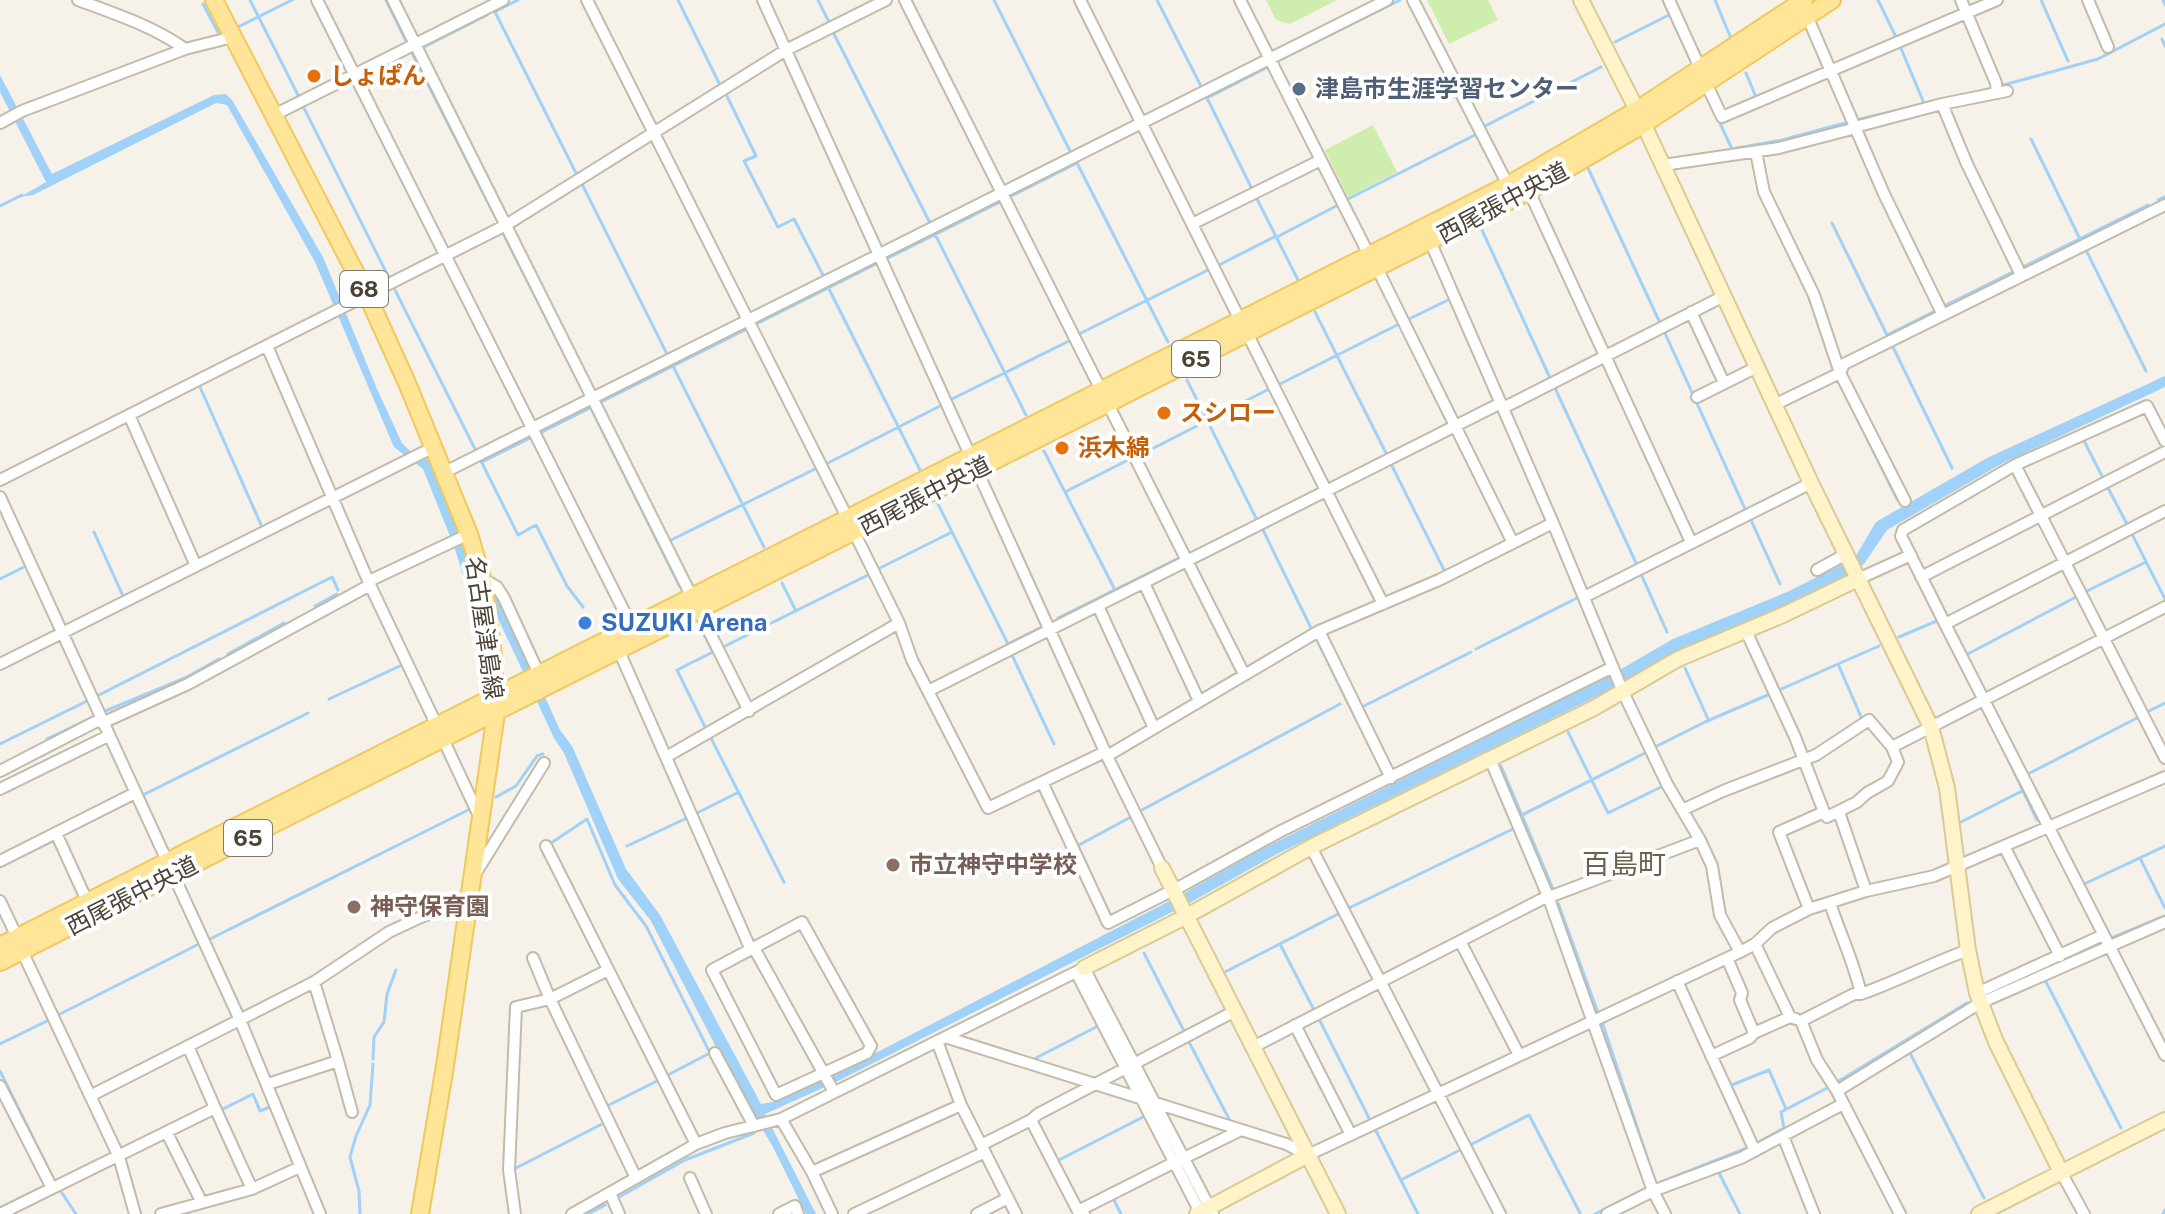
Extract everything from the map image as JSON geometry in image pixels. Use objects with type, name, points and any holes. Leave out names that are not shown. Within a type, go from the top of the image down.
[{"type":"main road","name":"名古屋津島線","points":[[214,0],[368,297],[427,450],[445,472],[461,538],[483,585],[495,704],[473,876],[420,1214]]},
{"type":"main road","name":"西尾張中央道","points":[[1373,262],[1430,241],[1529,191],[1703,76],[1803,5],[1832,0]]},
{"type":"main road","name":"西尾張中央道","points":[[535,683],[619,651],[697,603],[1373,262],[1508,185],[1640,117]]},
{"type":"main road","name":"西尾張中央道","points":[[0,946],[20,944],[495,704],[632,627],[697,603]]},
{"type":"main road","name":"西尾張中央道","points":[[0,962],[20,944],[87,901],[169,868]]},
{"type":"street","points":[[78,0],[132,20],[172,39],[185,49]]},
{"type":"street","points":[[317,0],[632,627]]},
{"type":"street","points":[[393,0],[749,711]]},
{"type":"street","points":[[274,115],[503,0]]},
{"type":"street","points":[[587,0],[851,525],[899,623],[912,660],[988,808],[1106,754],[1319,631],[1553,523]]},
{"type":"street","points":[[763,0],[1106,754],[1184,914],[1338,1214]]},
{"type":"street","points":[[0,480],[506,225],[786,50],[886,0]]},
{"type":"street","points":[[905,0],[1244,674]]},
{"type":"street","points":[[1080,0],[1383,604]]},
{"type":"street","points":[[1240,0],[1513,543]]},
{"type":"street","points":[[445,472],[1387,0]]},
{"type":"street","points":[[1413,0],[1508,185]]},
{"type":"street","points":[[1581,0],[1640,117],[1811,483],[1931,727],[1947,788],[1968,950],[1979,998],[1996,1042],[2084,1214]]},
{"type":"street","points":[[1669,0],[1722,117],[1997,0]]},
{"type":"street","points":[[1663,165],[1756,152],[1999,90],[1961,0]]},
{"type":"street","points":[[2088,0],[2108,47]]},
{"type":"street","points":[[1803,5],[1884,194],[1942,313]]},
{"type":"street","points":[[0,123],[16,114],[185,49],[233,37]]},
{"type":"street","points":[[1942,104],[1967,164],[2021,275]]},
{"type":"street","points":[[1756,152],[1762,187],[1814,295],[1840,373],[1905,501]]},
{"type":"street","points":[[1192,224],[1321,160]]},
{"type":"street","points":[[1529,191],[1691,542]]},
{"type":"street","points":[[1774,405],[1840,373],[1844,364],[1942,313],[2165,205]]},
{"type":"street","points":[[1430,241],[1622,689],[1667,784],[1712,866],[1720,915],[1740,952]]},
{"type":"street","points":[[928,691],[1455,426],[1502,406],[1724,296]]},
{"type":"street","points":[[1691,312],[1724,383]]},
{"type":"street","points":[[267,346],[370,583],[481,820]]},
{"type":"street","points":[[1697,397],[1757,367]]},
{"type":"street","points":[[2163,433],[2147,406],[2015,465],[1903,530],[1901,536],[2165,1055]]},
{"type":"street","points":[[129,415],[196,566]]},
{"type":"street","points":[[0,664],[427,450]]},
{"type":"street","points":[[1921,577],[2165,452]]},
{"type":"street","points":[[2015,465],[2165,758]]},
{"type":"street","points":[[1584,597],[1811,483]]},
{"type":"street","points":[[0,497],[240,1020],[320,1214]]},
{"type":"street","points":[[1945,624],[2165,511]]},
{"type":"street","points":[[0,771],[102,721],[188,684],[370,583],[461,538]]},
{"type":"street","points":[[1817,570],[1846,554]]},
{"type":"street","points":[[572,1214],[696,1144],[777,1120],[1080,970],[1311,847],[1490,759],[1678,659],[1746,631],[1856,576],[1911,555]]},
{"type":"street","points":[[1144,583],[1199,701]]},
{"type":"street","points":[[483,585],[497,587],[504,598],[535,683]]},
{"type":"street","points":[[1098,606],[1154,728]]},
{"type":"street","points":[[1892,747],[2165,607]]},
{"type":"street","points":[[666,757],[899,623]]},
{"type":"street","points":[[1319,631],[1391,778]]},
{"type":"street","points":[[1682,810],[1723,791],[1804,760],[1830,748],[1869,720],[1892,747],[1898,762],[1892,778],[1827,817],[1804,760],[1746,631]]},
{"type":"street","points":[[619,651],[753,949],[833,1090]]},
{"type":"street","points":[[1042,782],[1108,923],[1174,893],[1279,832],[1614,669]]},
{"type":"street","points":[[0,789],[108,736]]},
{"type":"street","points":[[1490,759],[1548,897],[1652,1187],[1665,1214]]},
{"type":"street","points":[[473,876],[544,763]]},
{"type":"street","points":[[1080,970],[1130,1066],[1154,1103],[1204,1212],[1308,1155],[1740,952],[1755,944],[1772,928],[1809,909],[1866,891],[1934,876],[2165,777]]},
{"type":"street","points":[[0,861],[135,793]]},
{"type":"street","points":[[1809,909],[1779,832],[1824,812]]},
{"type":"street","points":[[1839,812],[1866,891]]},
{"type":"street","points":[[56,833],[87,901]]},
{"type":"street","points":[[1253,1047],[1548,897],[1700,840]]},
{"type":"street","points":[[546,846],[696,1144]]},
{"type":"street","points":[[2004,846],[2060,956]]},
{"type":"street","points":[[1311,847],[1500,1214]]},
{"type":"street","points":[[90,1096],[314,982],[389,932],[469,900]]},
{"type":"street","points":[[0,901],[119,1157],[135,1214]]},
{"type":"street","points":[[1830,903],[1839,932],[1855,964],[1861,994]]},
{"type":"street","points":[[802,922],[871,1046],[867,1053],[776,1095],[712,970],[753,949],[802,922]]},
{"type":"street","points":[[1835,1087],[1979,998],[2060,956],[2165,922]]},
{"type":"street","points":[[1460,941],[1519,1055]]},
{"type":"street","points":[[1979,998],[2106,941]]},
{"type":"street","points":[[1755,944],[1790,1017]]},
{"type":"street","points":[[1711,1056],[1790,1017],[1801,1021],[1854,994],[1895,982],[1968,950]]},
{"type":"street","points":[[533,958],[636,1178]]},
{"type":"street","points":[[1727,958],[1754,1033]]},
{"type":"street","points":[[515,1214],[509,1170],[516,1007],[550,999],[608,970]]},
{"type":"street","points":[[1677,981],[1755,1151]]},
{"type":"street","points":[[314,982],[352,1112]]},
{"type":"street","points":[[854,1214],[983,1148],[1095,1084],[1235,1011]]},
{"type":"street","points":[[1801,1021],[1817,1060],[1835,1087],[1900,1214]]},
{"type":"street","points":[[1295,1025],[1351,1135]]},
{"type":"street","points":[[941,1039],[1286,1144],[1308,1155]]},
{"type":"street","points":[[941,1039],[961,1105],[1016,1214]]},
{"type":"street","points":[[188,1046],[252,1189]]},
{"type":"street","points":[[715,1053],[756,1126]]},
{"type":"street","points":[[268,1084],[338,1061]]},
{"type":"street","points":[[1130,1066],[1142,1099],[1179,1161]]},
{"type":"street","points":[[0,1086],[52,1188]]},
{"type":"street","points":[[1607,1214],[1652,1187],[1755,1151],[1843,1104]]},
{"type":"street","points":[[812,1172],[961,1105]]},
{"type":"street","points":[[0,1214],[21,1209],[52,1188],[215,1108]]},
{"type":"street","points":[[777,1120],[812,1172],[832,1214]]},
{"type":"street","points":[[1031,1120],[1081,1212],[1239,1131]]},
{"type":"street","points":[[1979,1214],[2165,1120]]},
{"type":"street","points":[[167,1133],[201,1201]]},
{"type":"street","points":[[1783,1136],[1814,1214]]},
{"type":"street","points":[[161,1214],[252,1189],[300,1167]]},
{"type":"street","points":[[690,1178],[706,1214]]},
{"type":"street","points":[[610,1193],[619,1214]]},
{"type":"street","points":[[977,1214],[1008,1198]]},
{"type":"street","points":[[779,1214],[795,1206],[798,1214]]},
{"type":"green space","points":[[1266,0],[1337,0],[1290,24],[1276,20]]},
{"type":"green space","points":[[1427,0],[1488,0],[1498,20],[1449,44]]},
{"type":"green space","points":[[1373,125],[1397,172],[1348,197],[1325,150]]},
{"type":"water","points":[[0,75],[52,174],[214,95],[226,94],[232,100],[323,257],[402,443],[410,451],[431,461],[457,525],[475,589],[501,600],[560,730],[572,746],[626,869],[660,915],[761,1104],[773,1102],[868,1057],[1179,896],[1262,849],[1611,675],[1673,639],[1787,592],[1841,565],[1857,554],[1876,522],[1987,458],[2165,376],[2165,387],[2003,463],[1887,530],[1864,564],[1846,578],[1777,611],[1675,653],[1624,683],[1277,854],[1184,906],[836,1082],[765,1114],[816,1214],[806,1214],[651,921],[618,879],[564,753],[494,610],[470,597],[454,546],[423,469],[394,447],[315,262],[227,105],[216,103],[33,195],[20,197],[46,182],[0,92]]},
{"type":"waterway","points":[[250,0],[299,97]]},
{"type":"waterway","points":[[238,27],[292,0]]},
{"type":"waterway","points":[[386,0],[407,43]]},
{"type":"waterway","points":[[494,12],[518,0]]},
{"type":"waterway","points":[[678,0],[720,85]]},
{"type":"waterway","points":[[818,0],[829,22]]},
{"type":"waterway","points":[[994,0],[1071,153]]},
{"type":"waterway","points":[[1157,0],[1202,88]]},
{"type":"waterway","points":[[1278,61],[1400,0]]},
{"type":"waterway","points":[[1663,0],[1690,58]]},
{"type":"waterway","points":[[1715,0],[1730,36]]},
{"type":"waterway","points":[[1878,0],[1896,37]]},
{"type":"waterway","points":[[1969,6],[1984,0]]},
{"type":"waterway","points":[[2041,0],[2068,61]]},
{"type":"waterway","points":[[2163,0],[2165,5]]},
{"type":"waterway","points":[[203,4],[219,34]]},
{"type":"waterway","points":[[1834,64],[1958,11]]},
{"type":"waterway","points":[[495,12],[576,173]]},
{"type":"waterway","points":[[422,48],[487,15]]},
{"type":"waterway","points":[[1615,42],[1669,15]]},
{"type":"waterway","points":[[2000,86],[2098,59],[2165,24]]},
{"type":"waterway","points":[[833,32],[930,223]]},
{"type":"waterway","points":[[2162,39],[2165,46]]},
{"type":"waterway","points":[[1900,46],[1923,101]]},
{"type":"waterway","points":[[411,51],[498,222]]},
{"type":"waterway","points":[[1485,126],[1601,67]]},
{"type":"waterway","points":[[1746,73],[1756,97],[1824,68]]},
{"type":"waterway","points":[[1207,98],[1264,69]]},
{"type":"waterway","points":[[1856,120],[1993,88]]},
{"type":"waterway","points":[[727,96],[756,156],[744,161],[778,227],[794,219],[824,277]]},
{"type":"waterway","points":[[1206,96],[1252,189]]},
{"type":"waterway","points":[[303,106],[388,276]]},
{"type":"waterway","points":[[1718,119],[1732,149],[1782,140],[1845,123]]},
{"type":"waterway","points":[[1346,200],[1475,135]]},
{"type":"waterway","points":[[2031,139],[2080,239]]},
{"type":"waterway","points":[[1011,196],[1077,163],[1168,342]]},
{"type":"waterway","points":[[1588,168],[1660,323]]},
{"type":"waterway","points":[[582,184],[668,356]]},
{"type":"waterway","points":[[0,206],[22,195]]},
{"type":"waterway","points":[[1256,197],[1298,280]]},
{"type":"waterway","points":[[2158,200],[2165,197]]},
{"type":"waterway","points":[[888,258],[1000,202]]},
{"type":"waterway","points":[[1277,237],[1338,205]]},
{"type":"waterway","points":[[2023,267],[2148,205]]},
{"type":"waterway","points":[[1832,223],[1887,335],[1933,312]]},
{"type":"waterway","points":[[1482,230],[1550,378]]},
{"type":"waterway","points":[[503,233],[586,397]]},
{"type":"waterway","points":[[935,234],[1026,415]]},
{"type":"waterway","points":[[1217,266],[1276,236]]},
{"type":"waterway","points":[[2086,250],[2146,371]]},
{"type":"waterway","points":[[756,324],[876,264]]},
{"type":"waterway","points":[[1077,335],[1210,269]]},
{"type":"waterway","points":[[1946,305],[2013,272]]},
{"type":"waterway","points":[[828,287],[920,470]]},
{"type":"waterway","points":[[395,290],[476,451]]},
{"type":"waterway","points":[[1807,291],[1834,370]]},
{"type":"waterway","points":[[1407,320],[1450,299]]},
{"type":"waterway","points":[[1315,312],[1387,455]]},
{"type":"waterway","points":[[1278,385],[1399,324]]},
{"type":"waterway","points":[[601,402],[747,329]]},
{"type":"waterway","points":[[1664,331],[1746,511]]},
{"type":"waterway","points":[[952,399],[1071,340]]},
{"type":"waterway","points":[[1892,345],[1952,468]]},
{"type":"waterway","points":[[673,366],[764,547]]},
{"type":"waterway","points":[[1187,380],[1257,520]]},
{"type":"waterway","points":[[1554,386],[1637,565]]},
{"type":"waterway","points":[[200,387],[262,527]]},
{"type":"waterway","points":[[1140,455],[1269,389]]},
{"type":"waterway","points":[[1458,419],[1495,400],[1494,397]]},
{"type":"waterway","points":[[1847,398],[1897,499]]},
{"type":"waterway","points":[[590,406],[680,587]]},
{"type":"waterway","points":[[826,464],[940,406]]},
{"type":"waterway","points":[[542,432],[592,407]]},
{"type":"waterway","points":[[482,462],[530,438]]},
{"type":"waterway","points":[[2083,439],[2102,476]]},
{"type":"waterway","points":[[1044,451],[1115,590]]},
{"type":"waterway","points":[[1065,492],[1130,459]]},
{"type":"waterway","points":[[481,461],[518,535],[536,525],[567,586],[583,607]]},
{"type":"waterway","points":[[1391,464],[1445,572]]},
{"type":"waterway","points":[[669,541],[817,468]]},
{"type":"waterway","points":[[2108,488],[2127,524]]},
{"type":"waterway","points":[[937,502],[1008,644],[1040,628]]},
{"type":"waterway","points":[[1750,518],[1780,584]]},
{"type":"waterway","points":[[1193,552],[1258,520]]},
{"type":"waterway","points":[[1263,530],[1311,628]]},
{"type":"waterway","points":[[94,532],[123,596]]},
{"type":"waterway","points":[[878,569],[952,532]]},
{"type":"waterway","points":[[2132,534],[2165,599]]},
{"type":"waterway","points":[[1058,618],[1177,559]]},
{"type":"waterway","points":[[2085,592],[2146,562]]},
{"type":"waterway","points":[[0,579],[24,567]]},
{"type":"waterway","points":[[1641,574],[1667,632]]},
{"type":"waterway","points":[[723,647],[868,575]]},
{"type":"waterway","points":[[97,696],[332,577],[338,590]]},
{"type":"waterway","points":[[782,583],[796,611]]},
{"type":"waterway","points":[[315,606],[337,594]]},
{"type":"waterway","points":[[1964,656],[2076,597]]},
{"type":"waterway","points":[[1476,649],[1580,599]]},
{"type":"waterway","points":[[1899,637],[1939,620]]},
{"type":"waterway","points":[[228,654],[284,623]]},
{"type":"waterway","points":[[699,624],[713,652],[677,670],[706,729]]},
{"type":"waterway","points":[[1594,636],[1604,661]]},
{"type":"waterway","points":[[1316,638],[1357,721]]},
{"type":"waterway","points":[[1779,690],[1879,646]]},
{"type":"waterway","points":[[1360,708],[1471,652]]},
{"type":"waterway","points":[[1012,655],[1054,744]]},
{"type":"waterway","points":[[103,712],[185,678],[219,659]]},
{"type":"waterway","points":[[1838,664],[1862,719]]},
{"type":"waterway","points":[[329,699],[402,665]]},
{"type":"waterway","points":[[1685,668],[1708,719]]},
{"type":"waterway","points":[[1779,690],[1790,714]]},
{"type":"waterway","points":[[1655,747],[1770,694]]},
{"type":"waterway","points":[[0,744],[87,701]]},
{"type":"waterway","points":[[2147,712],[2165,703]]},
{"type":"waterway","points":[[1140,811],[1340,704]]},
{"type":"waterway","points":[[143,795],[308,713]]},
{"type":"waterway","points":[[47,739],[95,716]]},
{"type":"waterway","points":[[2024,776],[2139,717]]},
{"type":"waterway","points":[[1568,732],[1608,813],[1663,786]]},
{"type":"waterway","points":[[711,738],[784,882]]},
{"type":"waterway","points":[[2003,749],[2037,820]]},
{"type":"waterway","points":[[1522,815],[1647,752]]},
{"type":"waterway","points":[[496,797],[516,786],[537,756],[543,754]]},
{"type":"waterway","points":[[1501,766],[1553,889]]},
{"type":"waterway","points":[[1961,822],[2022,791]]},
{"type":"waterway","points":[[697,813],[739,792]]},
{"type":"waterway","points":[[62,836],[133,800]]},
{"type":"waterway","points":[[210,939],[468,810]]},
{"type":"waterway","points":[[627,846],[687,818]]},
{"type":"waterway","points":[[1077,846],[1129,818]]},
{"type":"waterway","points":[[548,845],[587,819],[615,885],[646,926],[710,1053],[664,1077]]},
{"type":"waterway","points":[[1349,908],[1515,828]]},
{"type":"waterway","points":[[0,867],[55,840]]},
{"type":"waterway","points":[[2082,885],[2165,846]]},
{"type":"waterway","points":[[2140,858],[2165,908]]},
{"type":"waterway","points":[[1558,903],[1598,1013]]},
{"type":"waterway","points":[[1225,972],[1340,913]]},
{"type":"waterway","points":[[2109,939],[2165,916]]},
{"type":"waterway","points":[[1989,993],[2102,942]]},
{"type":"waterway","points":[[58,1015],[199,944]]},
{"type":"waterway","points":[[1280,944],[1314,1010]]},
{"type":"waterway","points":[[1144,953],[1185,1033]]},
{"type":"waterway","points":[[373,1059],[374,1037],[384,1022],[387,994],[396,970]]},
{"type":"waterway","points":[[2044,978],[2121,1128]]},
{"type":"waterway","points":[[1757,1143],[1784,1128],[1781,1112],[1829,1087],[1967,1003]]},
{"type":"waterway","points":[[1319,1019],[1369,1118]]},
{"type":"waterway","points":[[0,1044],[49,1020]]},
{"type":"waterway","points":[[1602,1022],[1656,1184]]},
{"type":"waterway","points":[[1032,1060],[1100,1025]]},
{"type":"waterway","points":[[1188,1040],[1230,1121]]},
{"type":"waterway","points":[[1910,1053],[1984,1198]]},
{"type":"waterway","points":[[360,1214],[359,1191],[350,1157],[370,1105],[373,1064]]},
{"type":"waterway","points":[[1727,1087],[1769,1070],[1786,1109]]},
{"type":"waterway","points":[[0,1071],[54,1180]]},
{"type":"waterway","points":[[605,1107],[659,1080]]},
{"type":"waterway","points":[[221,1110],[253,1094],[260,1111],[272,1106]]},
{"type":"waterway","points":[[1059,1160],[1147,1115]]},
{"type":"waterway","points":[[1470,1145],[1529,1115],[1580,1213]]},
{"type":"waterway","points":[[514,1169],[604,1123]]},
{"type":"waterway","points":[[1376,1131],[1418,1214]]},
{"type":"waterway","points":[[619,1197],[685,1160],[754,1133]]},
{"type":"waterway","points":[[1656,1184],[1747,1148]]},
{"type":"waterway","points":[[1401,1180],[1462,1149]]},
{"type":"waterway","points":[[1719,1173],[1740,1214]]},
{"type":"waterway","points":[[0,1208],[44,1186]]},
{"type":"waterway","points":[[1595,1214],[1648,1187]]},
{"type":"waterway","points":[[60,1190],[76,1214]]},
{"type":"waterway","points":[[1113,1198],[1121,1214]]},
{"type":"waterway","points":[[588,1214],[605,1205]]},
{"type":"waterway","points":[[2163,1214],[2165,1210]]},
{"type":"place","name":"しょぱん","points":[[314,76]]},
{"type":"place","name":"津島市生涯学習センター","points":[[1299,89]]},
{"type":"place","name":"スシロー","points":[[1164,413]]},
{"type":"place","name":"浜木綿","points":[[1062,448]]},
{"type":"place","name":"SUZUKI Arena","points":[[585,623]]},
{"type":"place","name":"市立神守中学校","points":[[893,865]]},
{"type":"place","name":"神守保育園","points":[[354,907]]},
{"type":"district","name":"百島町","points":[[1624,864]]}]
